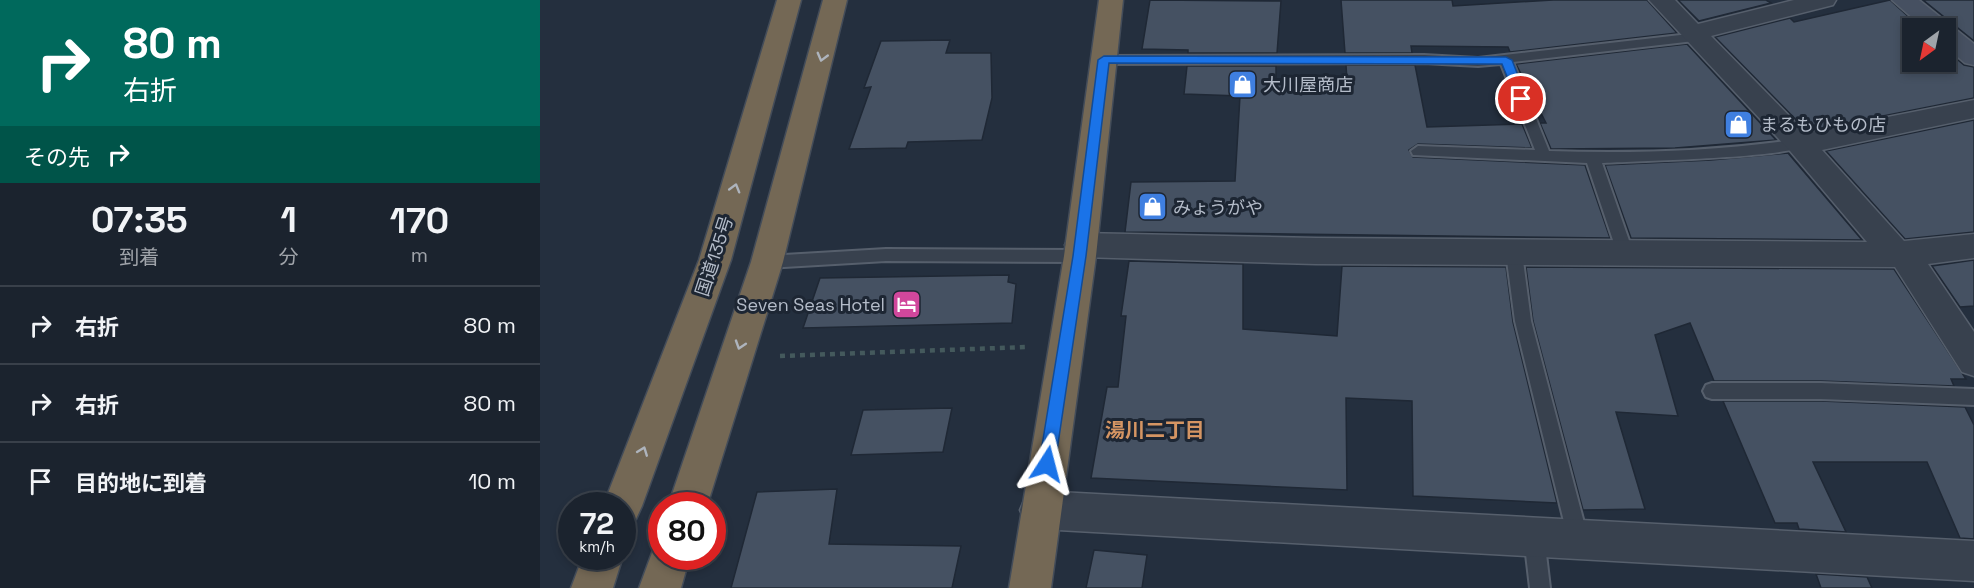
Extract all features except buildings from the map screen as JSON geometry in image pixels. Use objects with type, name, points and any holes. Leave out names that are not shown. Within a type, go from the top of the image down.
[{"type":"highway","name":"国道135号","points":[[627,492],[715,261],[789,0]]},
{"type":"highway","points":[[692,492],[767,262],[835,0]]},
{"type":"highway","points":[[1030,588],[1080,250],[1111,0]]},
{"type":"highway","points":[[592,588],[598,570]]},
{"type":"highway","points":[[660,588],[666,570]]},
{"type":"street","points":[[1662,0],[1800,144],[1900,254],[1974,361]]},
{"type":"street","points":[[1695,35],[1824,0]]},
{"type":"street","points":[[1904,0],[1926,18]]},
{"type":"street","points":[[1956,42],[1974,57]]},
{"type":"street","points":[[1800,144],[1974,109]]},
{"type":"street","points":[[1080,250],[1900,254],[1974,246]]},
{"type":"street","points":[[1040,510],[1974,561]]},
{"type":"lane","points":[[1104,60],[1506,60],[1695,35]]},
{"type":"lane","points":[[1506,60],[1544,156]]},
{"type":"lane","points":[[1418,151],[1593,158],[1759,150],[1800,144]]},
{"type":"lane","points":[[1593,158],[1625,252]]},
{"type":"lane","points":[[767,262],[886,255],[1080,250]]},
{"type":"lane","points":[[1514,253],[1522,321],[1578,538]]},
{"type":"lane","points":[[1712,391],[1821,391],[1974,397]]},
{"type":"lane","points":[[1534,537],[1540,588]]},
{"type":"path","points":[[780,356],[1034,347]]},
{"type":"place","name":"大川屋商店","points":[[1242,84]]},
{"type":"place","name":"まるもひもの店","points":[[1739,124]]},
{"type":"place","name":"みょうがや","points":[[1152,207]]},
{"type":"place","name":"Seven Seas Hotel","points":[[906,304]]},
{"type":"district","name":"湯川二丁目","points":[[1155,430]]},
{"type":"route","points":[[1047,464],[1080,256],[1104,60],[1424,59],[1478,62],[1506,60],[1521,99]]}]
